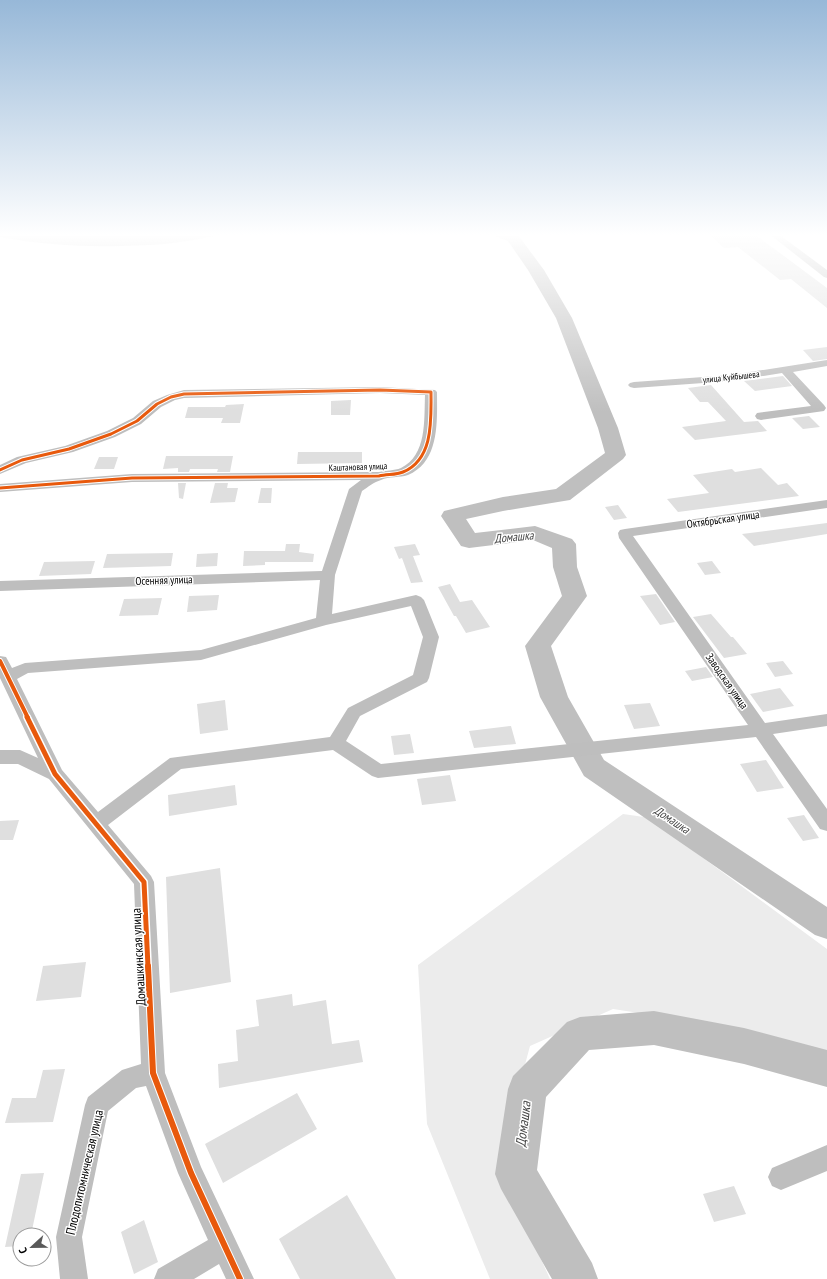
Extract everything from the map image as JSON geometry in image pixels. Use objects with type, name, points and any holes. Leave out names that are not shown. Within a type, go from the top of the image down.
[{"type":"street","name":"улица Куйбышева","points":[[634,385],[731,378],[827,363]]},
{"type":"street","points":[[761,416],[820,408],[785,370]]},
{"type":"street","name":"Каштановая улица","points":[[0,470],[22,460],[69,449],[110,434],[137,421],[157,404],[171,397],[184,394],[380,390],[431,392],[430,438],[417,464],[403,472],[379,476],[132,478],[0,488]]},
{"type":"street","points":[[324,621],[328,575],[356,489],[379,476]]},
{"type":"street","name":"Октябрьская улица","points":[[626,538],[625,533],[827,504]]},
{"type":"street","name":"Заводская улица","points":[[626,538],[827,824]]},
{"type":"street","name":"Осенняя улица","points":[[0,586],[14,584],[328,575]]},
{"type":"street","points":[[4,669],[201,655],[324,621],[416,600],[432,637],[421,678],[354,712],[336,743]]},
{"type":"street","name":"Домашкинская улица","points":[[4,669],[55,774],[144,882],[153,1073],[191,1173],[240,1279]]},
{"type":"street","points":[[96,824],[176,763],[336,743],[378,771],[761,730],[827,720]]},
{"type":"street","points":[[0,757],[20,757],[55,774]]},
{"type":"street","name":"Плодопитомническая улица","points":[[74,1279],[69,1237],[97,1105],[130,1078],[153,1073]]},
{"type":"street","points":[[781,1177],[827,1158]]},
{"type":"street","points":[[168,1279],[224,1246]]},
{"type":"shaded area","points":[[623,814],[644,817],[661,827],[827,949],[827,1052],[744,1029],[613,1009],[530,1046],[498,1165],[550,1279],[490,1279],[427,1124],[418,965]]},
{"type":"building","points":[[808,293],[827,293],[827,308]]},
{"type":"building","points":[[827,347],[827,359],[813,361],[803,350]]},
{"type":"building","points":[[783,376],[792,386],[755,391],[744,381]]},
{"type":"building","points":[[711,385],[744,422],[758,421],[767,431],[695,440],[682,427],[726,421],[708,402],[700,402],[688,388]]},
{"type":"building","points":[[351,400],[350,415],[331,415],[331,401]]},
{"type":"building","points":[[244,404],[240,423],[221,423],[223,418],[185,418],[188,407],[225,407],[226,405]]},
{"type":"building","points":[[809,416],[820,427],[803,429],[792,418]]},
{"type":"building","points":[[298,452],[362,452],[362,463],[297,464]]},
{"type":"building","points":[[166,456],[233,456],[230,472],[217,472],[218,469],[190,469],[189,472],[178,472],[178,468],[163,469]]},
{"type":"building","points":[[99,457],[118,457],[114,469],[94,469]]},
{"type":"building","points":[[761,468],[778,485],[787,483],[799,496],[678,512],[667,499],[709,493],[693,475],[732,469],[735,472]]},
{"type":"building","points":[[178,483],[186,483],[183,499],[179,498]]},
{"type":"building","points":[[215,483],[228,483],[227,488],[238,488],[235,502],[210,503]]},
{"type":"building","points":[[261,488],[272,488],[271,503],[258,503]]},
{"type":"building","points":[[618,505],[627,518],[614,520],[605,507]]},
{"type":"building","points":[[827,523],[827,534],[754,546],[742,534]]},
{"type":"building","points":[[286,544],[300,544],[299,552],[314,554],[313,562],[265,562],[265,565],[243,566],[244,551],[285,551]]},
{"type":"building","points":[[415,544],[420,555],[413,556],[423,582],[411,583],[402,558],[399,559],[394,547]]},
{"type":"building","points":[[173,553],[171,566],[103,568],[107,554]]},
{"type":"building","points":[[218,553],[217,566],[196,567],[197,554]]},
{"type":"building","points":[[95,561],[91,574],[39,576],[44,562]]},
{"type":"building","points":[[712,561],[721,573],[705,575],[697,563]]},
{"type":"building","points":[[450,584],[460,602],[472,600],[490,627],[466,633],[456,616],[454,616],[438,587]]},
{"type":"building","points":[[656,594],[675,622],[660,625],[640,596]]},
{"type":"building","points":[[219,595],[217,610],[187,612],[189,596]]},
{"type":"building","points":[[162,598],[158,615],[119,616],[124,599]]},
{"type":"building","points":[[711,614],[747,654],[724,658],[693,617]]},
{"type":"building","points":[[783,661],[793,674],[775,677],[766,663]]},
{"type":"building","points":[[706,667],[713,677],[692,681],[685,671]]},
{"type":"building","points":[[780,688],[794,706],[763,712],[750,694]]},
{"type":"building","points":[[225,700],[228,730],[200,734],[197,704]]},
{"type":"building","points":[[650,703],[660,726],[634,729],[624,705]]},
{"type":"building","points":[[511,726],[516,744],[474,748],[469,731]]},
{"type":"building","points":[[410,734],[414,753],[394,755],[391,736]]},
{"type":"building","points":[[766,760],[784,788],[757,792],[740,764]]},
{"type":"building","points":[[450,775],[456,801],[422,805],[417,779]]},
{"type":"building","points":[[235,785],[237,805],[169,816],[168,795]]},
{"type":"building","points":[[804,815],[819,838],[803,841],[787,818]]},
{"type":"building","points":[[19,820],[13,840],[0,840],[0,821]]},
{"type":"building","points":[[220,868],[231,982],[170,993],[166,877]]},
{"type":"building","points":[[86,962],[81,997],[36,1001],[43,966]]},
{"type":"building","points":[[292,994],[293,1006],[326,1000],[332,1044],[359,1040],[363,1062],[219,1088],[218,1064],[238,1061],[236,1030],[259,1026],[256,1000]]},
{"type":"building","points":[[65,1069],[53,1122],[5,1123],[12,1098],[36,1098],[43,1070]]},
{"type":"building","points":[[297,1093],[317,1129],[223,1183],[205,1144]]},
{"type":"building","points":[[44,1173],[33,1227],[12,1227],[12,1247],[5,1247],[21,1174]]},
{"type":"building","points":[[734,1186],[746,1214],[714,1222],[703,1194]]},
{"type":"building","points":[[347,1195],[396,1279],[300,1279],[279,1239]]},
{"type":"building","points":[[144,1220],[158,1262],[134,1274],[121,1232]]},
{"type":"waterway","name":"Домашка","points":[[549,293],[564,318],[608,428],[616,455],[562,495],[503,504],[452,516],[469,541],[535,533],[564,544],[565,567],[575,596],[538,646],[554,697],[594,768],[827,925]]},
{"type":"waterway","name":"Домашка","points":[[576,1279],[516,1174],[527,1089],[580,1034],[654,1028],[744,1046],[827,1069]]},
{"type":"cycle path","points":[[0,470],[22,460],[69,449],[111,434],[137,421],[157,404],[171,397],[184,394],[380,390],[431,392],[429,438],[426,449],[421,458],[413,466],[400,473],[379,476],[132,478],[0,488]]},
{"type":"cycle path","points":[[0,661],[55,774],[144,882],[153,1073],[191,1173],[240,1279]]}]
